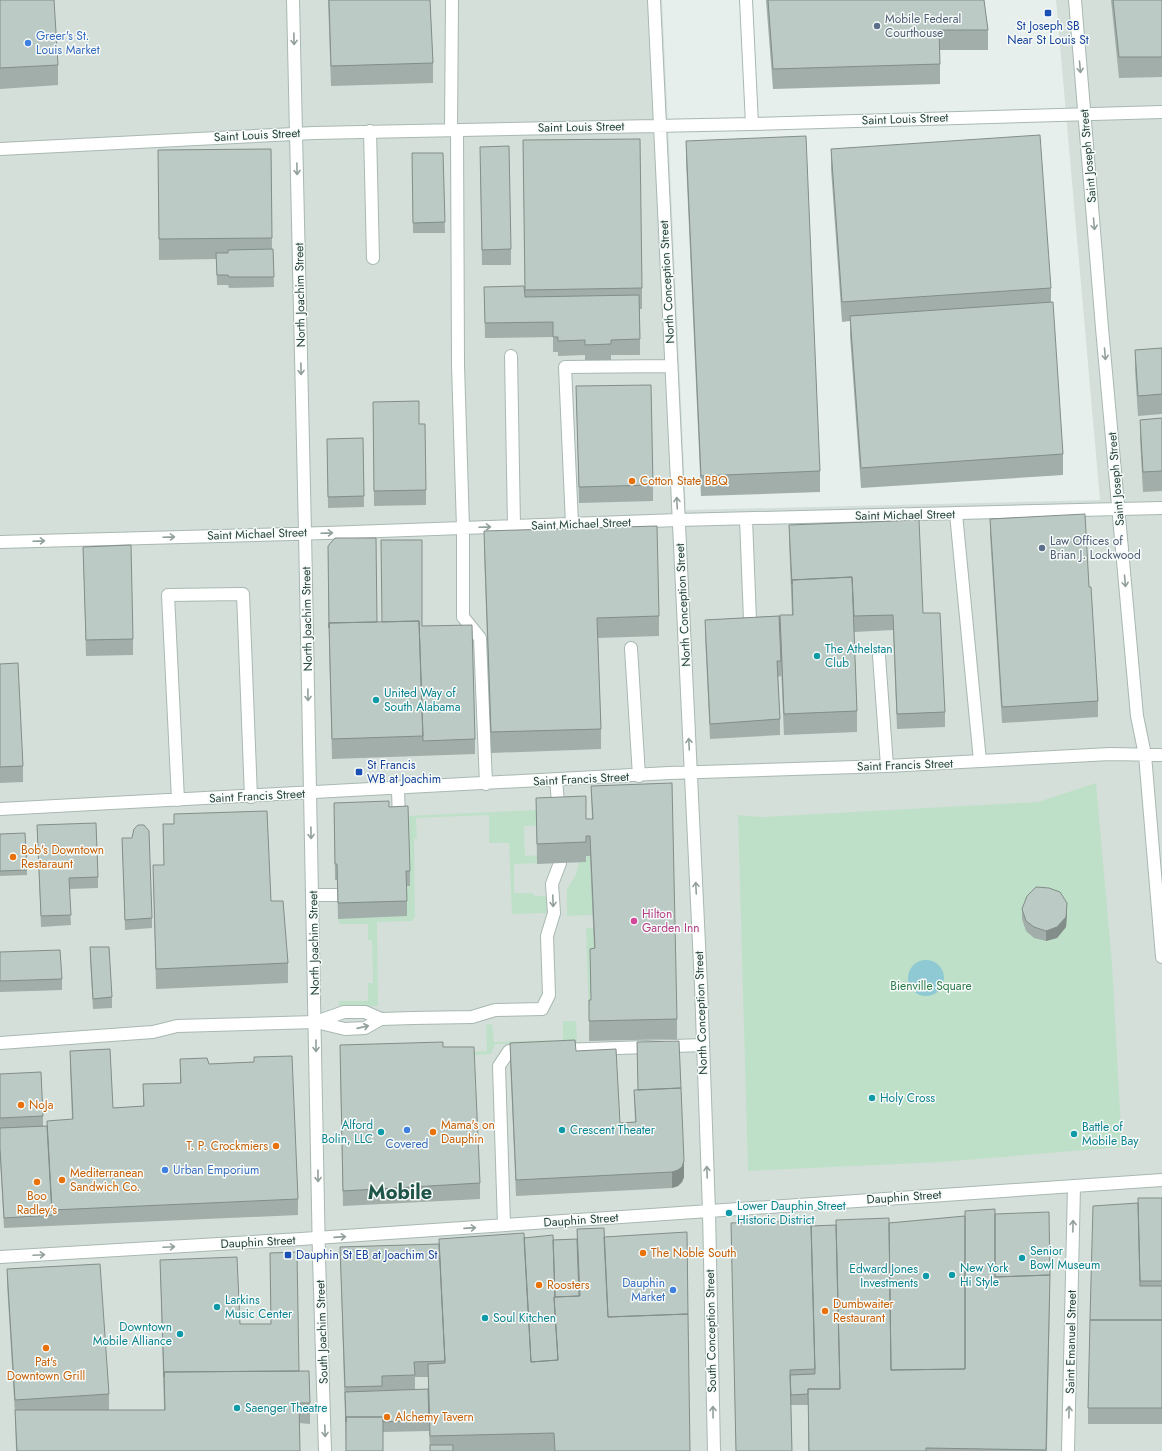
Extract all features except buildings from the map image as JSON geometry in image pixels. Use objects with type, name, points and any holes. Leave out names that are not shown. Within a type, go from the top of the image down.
[{"type":"street","name":"North Joachim Street","points":[[293,0],[306,533],[319,1238]]},
{"type":"street","points":[[452,0],[458,365],[463,528],[463,617],[480,638],[486,784]]},
{"type":"street","name":"North Conception Street","points":[[654,0],[691,773],[709,1211]]},
{"type":"street","points":[[746,0],[752,124]]},
{"type":"street","name":"Saint Joseph Street","points":[[1075,0],[1137,716],[1144,755],[1162,957]]},
{"type":"street","name":"Saint Louis Street","points":[[0,149],[370,131],[752,124],[1162,112]]},
{"type":"street","points":[[370,131],[373,258]]},
{"type":"street","points":[[511,356],[514,526]]},
{"type":"street","points":[[572,524],[565,367],[671,366]]},
{"type":"street","name":"Saint Michael Street","points":[[0,542],[678,520],[1162,508]]},
{"type":"street","points":[[956,514],[980,761]]},
{"type":"street","points":[[746,519],[750,620]]},
{"type":"street","points":[[178,800],[168,595],[243,594],[251,797]]},
{"type":"street","points":[[631,648],[639,776]]},
{"type":"street","points":[[879,656],[887,766]]},
{"type":"street","name":"Saint Francis Street","points":[[0,809],[691,773],[887,766],[1110,754],[1162,755]]},
{"type":"street","points":[[556,780],[559,817]]},
{"type":"street","points":[[398,789],[399,822]]},
{"type":"street","points":[[0,1043],[154,1032],[177,1026],[316,1022],[344,1012],[365,1012],[382,1019],[472,1017],[495,1010],[542,1008],[549,995],[547,936],[554,912],[552,884],[560,863]]},
{"type":"street","points":[[312,895],[338,895]]},
{"type":"street","points":[[504,1225],[499,1066],[509,1051],[703,1045]]},
{"type":"street","name":"Dauphin Street","points":[[0,1257],[319,1238],[1162,1180]]},
{"type":"street","name":"Saint Emanuel Street","points":[[1068,1451],[1074,1186]]},
{"type":"street","name":"South Conception Street","points":[[709,1211],[714,1451]]},
{"type":"street","name":"South Joachim Street","points":[[319,1238],[325,1451]]},
{"type":"shaded area","points":[[0,0],[662,0],[686,510],[1100,500],[1056,0],[1162,0],[1162,1451],[0,1451]]},
{"type":"green space","name":"Bienville Square","points":[[1096,783],[1112,963],[1122,1147],[942,1162],[748,1171],[738,815],[762,817],[1038,802]]},
{"type":"green space","points":[[537,810],[546,825],[524,826],[525,856],[544,855],[545,863],[514,864],[514,893],[532,893],[535,896],[546,896],[547,913],[512,914],[509,843],[489,843],[489,815],[416,818],[417,838],[414,839],[415,917],[412,921],[377,922],[378,1006],[339,1008],[339,1001],[368,1001],[368,983],[373,983],[372,941],[368,940],[368,924],[340,924],[338,919],[407,916],[407,816]]},
{"type":"green space","points":[[586,856],[590,856],[593,915],[567,916],[567,889],[576,875],[579,862],[586,862]]},
{"type":"green space","points":[[586,928],[593,928],[595,969],[590,969],[591,1020],[589,1020]]},
{"type":"green space","points":[[563,1021],[576,1021],[577,1042],[495,1044],[491,1054],[443,1057],[397,1054],[487,1051],[486,1025],[492,1024],[494,1042],[563,1040]]},
{"type":"water","points":[[926,960],[939,965],[944,978],[939,991],[926,996],[913,991],[908,978],[913,965]]},
{"type":"place","name":"St Joseph SB Near St Louis St","points":[[1048,13]]},
{"type":"place","name":"Mobile Federal Courthouse","points":[[877,26]]},
{"type":"place","name":"Greer's St. Louis Market","points":[[28,43]]},
{"type":"place","name":"Cotton State BBQ","points":[[632,481]]},
{"type":"place","name":"Law Offices of Brian J. Lockwood","points":[[1042,548]]},
{"type":"place","name":"The Athelstan Club","points":[[817,656]]},
{"type":"place","name":"United Way of South Alabama","points":[[376,700]]},
{"type":"place","name":"St Francis WB at Joachim","points":[[359,772]]},
{"type":"place","name":"Bob's Downtown Restaraunt","points":[[13,857]]},
{"type":"place","name":"Hilton Garden Inn","points":[[634,921]]},
{"type":"place","name":"Holy Cross","points":[[872,1098]]},
{"type":"place","name":"NoJa","points":[[21,1105]]},
{"type":"place","name":"Covered","points":[[407,1130]]},
{"type":"place","name":"Crescent Theater","points":[[562,1130]]},
{"type":"place","name":"Alford Bolin, LLC","points":[[381,1132]]},
{"type":"place","name":"Mama's on Dauphin","points":[[433,1132]]},
{"type":"place","name":"Battle of Mobile Bay","points":[[1074,1134]]},
{"type":"place","name":"T. P. Crockmiers","points":[[276,1146]]},
{"type":"place","name":"Urban Emporium","points":[[165,1170]]},
{"type":"place","name":"Mediterranean Sandwich Co.","points":[[62,1180]]},
{"type":"place","name":"Boo Radley's","points":[[37,1182]]},
{"type":"place","name":"Lower Dauphin Street Historic District","points":[[729,1213]]},
{"type":"place","name":"The Noble South","points":[[643,1253]]},
{"type":"place","name":"Dauphin St EB at Joachim St","points":[[288,1255]]},
{"type":"place","name":"Senior Bowl Museum","points":[[1022,1258]]},
{"type":"place","name":"New York Hi Style","points":[[952,1275]]},
{"type":"place","name":"Edward Jones Investments","points":[[926,1276]]},
{"type":"place","name":"Roosters","points":[[539,1285]]},
{"type":"place","name":"Dauphin Market","points":[[673,1290]]},
{"type":"place","name":"Larkins Music Center","points":[[217,1307]]},
{"type":"place","name":"Dumbwaiter Restaurant","points":[[825,1311]]},
{"type":"place","name":"Soul Kitchen","points":[[485,1318]]},
{"type":"place","name":"Downtown Mobile Alliance","points":[[180,1334]]},
{"type":"place","name":"Pat's Downtown Grill","points":[[46,1348]]},
{"type":"place","name":"Saenger Theatre","points":[[237,1408]]},
{"type":"place","name":"Alchemy Tavern","points":[[387,1417]]},
{"type":"district","name":"Mobile","points":[[400,1192]]}]
